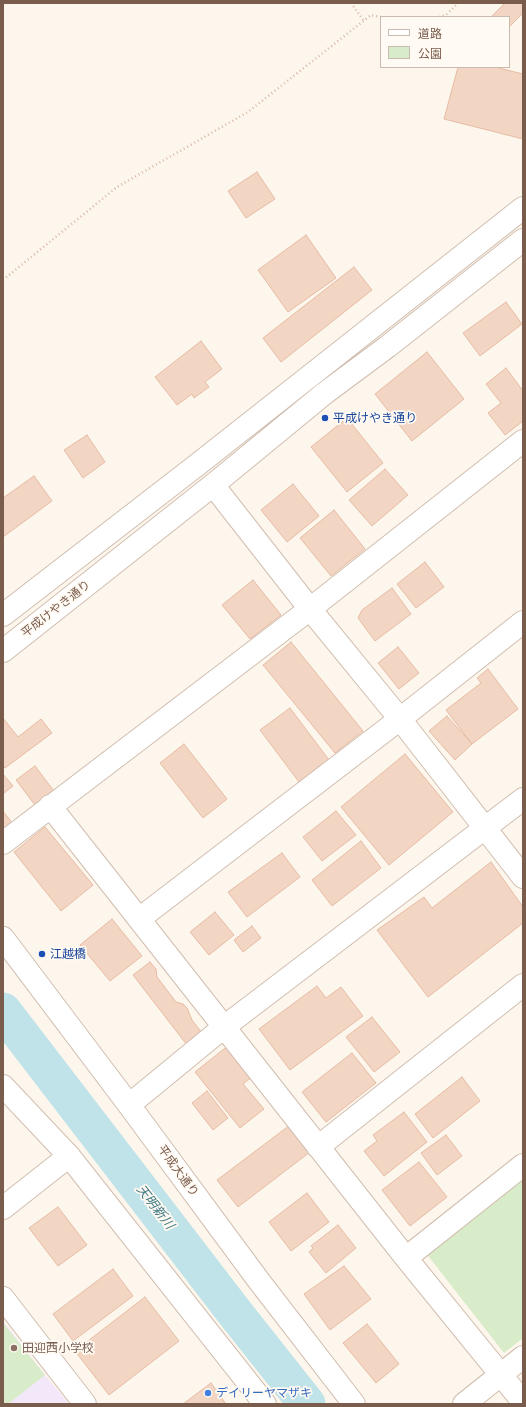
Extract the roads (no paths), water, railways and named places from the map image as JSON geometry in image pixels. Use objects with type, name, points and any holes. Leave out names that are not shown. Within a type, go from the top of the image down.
[{"type":"street","points":[[3,614],[197,465],[523,208]]},
{"type":"street","name":"平成けやき通り","points":[[3,651],[213,485],[325,393],[387,347],[523,240]]},
{"type":"street","points":[[3,843],[310,609],[523,441]]},
{"type":"street","points":[[213,485],[310,609],[400,719],[523,877]]},
{"type":"street","points":[[139,919],[400,719],[523,622]]},
{"type":"street","points":[[129,1105],[224,1027],[523,799]]},
{"type":"street","points":[[50,806],[406,1258],[523,1402]]},
{"type":"street","name":"平成大通り","points":[[3,938],[259,1281],[354,1404]]},
{"type":"street","points":[[318,1147],[523,985]]},
{"type":"street","points":[[3,1086],[69,1156],[265,1404]]},
{"type":"street","points":[[3,1208],[69,1156]]},
{"type":"street","points":[[406,1258],[523,1166]]},
{"type":"street","points":[[3,1298],[85,1404]]},
{"type":"street","points":[[464,1404],[523,1357]]},
{"type":"waterway","name":"天明新川","points":[[3,1011],[235,1313],[307,1404]]},
{"type":"place","name":"平成けやき通り","points":[[325,418]]},
{"type":"place","name":"江越橋","points":[[42,954]]},
{"type":"place","name":"田迎西小学校","points":[[14,1348]]},
{"type":"place","name":"デイリーヤマザキ","points":[[208,1393]]}]
